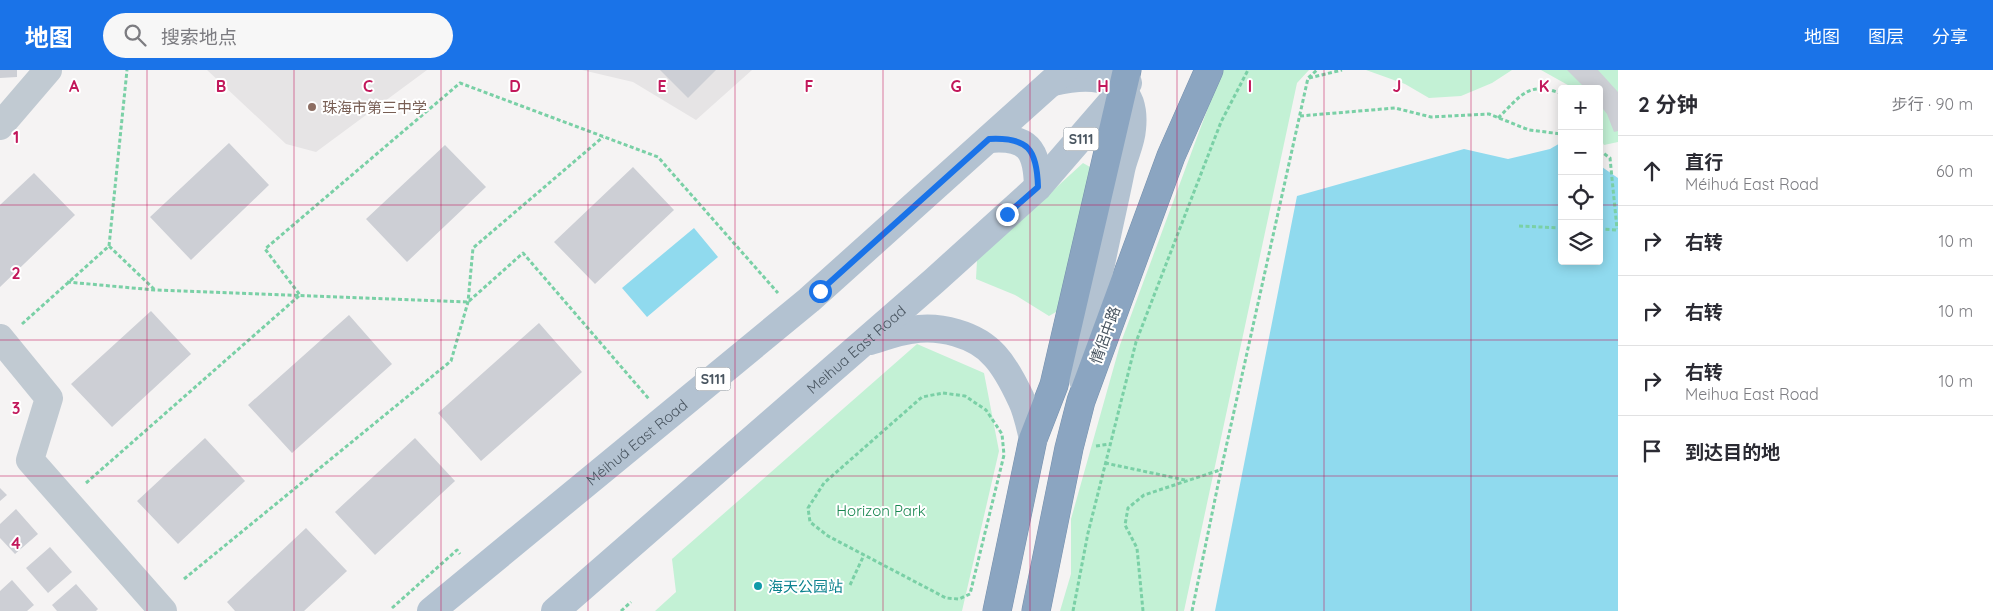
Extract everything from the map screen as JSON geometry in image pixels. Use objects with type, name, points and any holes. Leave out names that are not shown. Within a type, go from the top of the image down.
[{"type":"highway","name":"情侶中路","points":[[1036,611],[1069,448],[1081,401],[1171,156],[1209,70]]},
{"type":"highway","points":[[997,611],[1034,439],[1054,385],[1129,77]]},
{"type":"main road","points":[[1059,76],[1070,78],[1091,77],[1107,80],[1129,77],[1129,101],[1133,114],[1132,132],[1122,166],[1092,306],[1081,401]]},
{"type":"main road","name":"Méihuá East Road","points":[[431,611],[795,312],[1059,76]]},
{"type":"main road","name":"Meihua East Road","points":[[555,611],[862,344],[1038,187],[1129,77]]},
{"type":"main road","points":[[989,139],[1004,138],[1023,143],[1033,155],[1038,169],[1038,187]]},
{"type":"main road","points":[[862,344],[910,330],[933,328],[954,332],[975,341],[995,356],[1009,376],[1022,400],[1034,439]]},
{"type":"lane","points":[[0,126],[48,70]]},
{"type":"lane","points":[[2,340],[49,398],[30,460],[162,611]]},
{"type":"path","points":[[2,340],[109,246],[126,70]]},
{"type":"path","points":[[1073,611],[1088,533],[1136,342],[1221,122],[1248,70]]},
{"type":"path","points":[[1192,611],[1221,470],[1308,78],[1317,70]]},
{"type":"path","points":[[1308,78],[1342,70]]},
{"type":"path","points":[[300,295],[265,249],[460,83],[658,157],[795,312]]},
{"type":"path","points":[[1498,118],[1525,92],[1538,87],[1558,92]]},
{"type":"path","points":[[1300,116],[1395,108],[1431,117],[1489,114],[1529,130],[1558,134]]},
{"type":"path","points":[[184,579],[450,360],[468,302],[473,248],[603,137]]},
{"type":"path","points":[[1603,153],[1610,158],[1618,230],[1603,229]]},
{"type":"path","points":[[1519,226],[1558,228]]},
{"type":"path","points":[[109,246],[155,290]]},
{"type":"path","points":[[66,282],[155,290],[468,302],[523,253],[665,418]]},
{"type":"path","points":[[86,483],[300,295]]},
{"type":"path","points":[[944,393],[965,396],[986,410],[1002,434],[1004,455],[970,594],[959,599],[946,598],[864,555],[828,536],[810,522],[808,508],[824,483],[922,397],[944,393]]},
{"type":"path","points":[[1105,463],[1187,481]]},
{"type":"path","points":[[1143,611],[1137,548],[1125,525],[1128,508],[1144,495],[1221,470]]},
{"type":"path","points":[[392,608],[457,550],[462,556]]},
{"type":"path","points":[[850,585],[864,555]]},
{"type":"path","points":[[621,611],[631,602]]},
{"type":"shaded area","name":"珠海市第三中学","points":[[207,70],[427,70],[316,152],[286,144]]},
{"type":"shaded area","points":[[582,70],[752,70],[696,120],[633,82]]},
{"type":"green space","points":[[1222,70],[1309,70],[1297,83],[1184,611],[1060,611],[1071,574],[1071,519],[1120,345]]},
{"type":"green space","points":[[1366,70],[1512,70],[1492,83],[1461,96],[1429,98],[1405,84]]},
{"type":"green space","points":[[1541,70],[1618,70],[1618,142],[1604,145],[1603,143],[1603,85],[1568,85]]},
{"type":"green space","points":[[1083,163],[1090,167],[1063,308],[1049,316],[1015,295],[976,279],[977,260]]},
{"type":"green space","name":"Horizon Park","points":[[917,344],[984,373],[999,451],[962,611],[655,611],[676,592],[672,559]]},
{"type":"water","points":[[1558,144],[1558,265],[1603,265],[1603,168],[1618,178],[1618,611],[1215,611],[1297,196],[1464,149],[1508,159],[1550,149]]},
{"type":"water","points":[[694,228],[718,257],[647,317],[622,288]]},
{"type":"building","points":[[0,70],[17,70],[17,77],[0,78]]},
{"type":"building","points":[[660,70],[716,70],[688,98]]},
{"type":"building","points":[[1567,70],[1598,70],[1618,92],[1618,131],[1614,132],[1603,109],[1603,85],[1582,85]]},
{"type":"building","points":[[229,143],[269,185],[191,260],[150,217]]},
{"type":"building","points":[[445,145],[486,187],[407,262],[366,219]]},
{"type":"building","points":[[633,167],[674,210],[595,284],[554,242]]},
{"type":"building","points":[[34,173],[75,215],[0,287],[0,205]]},
{"type":"building","points":[[151,311],[191,354],[112,427],[71,384]]},
{"type":"building","points":[[349,315],[392,364],[292,453],[248,405]]},
{"type":"building","points":[[539,323],[582,372],[481,461],[438,413]]},
{"type":"building","points":[[205,438],[245,481],[178,544],[137,501]]},
{"type":"building","points":[[415,438],[455,481],[375,555],[335,512]]},
{"type":"building","points":[[0,488],[7,495],[0,501]]},
{"type":"building","points":[[16,509],[38,534],[15,554],[0,538],[0,524]]},
{"type":"building","points":[[306,528],[347,571],[304,611],[235,611],[227,602]]},
{"type":"building","points":[[50,547],[72,572],[48,593],[26,568]]},
{"type":"building","points":[[12,580],[34,605],[27,611],[0,611],[0,591]]},
{"type":"building","points":[[76,584],[98,609],[96,611],[57,611],[52,605]]},
{"type":"place","name":"珠海市第三中学","points":[[312,107]]},
{"type":"place","name":"海天公园站","points":[[758,586]]},
{"type":"route","points":[[820,291],[989,139],[1004,138],[1023,143],[1033,155],[1038,169],[1038,187],[1007,214]]}]
